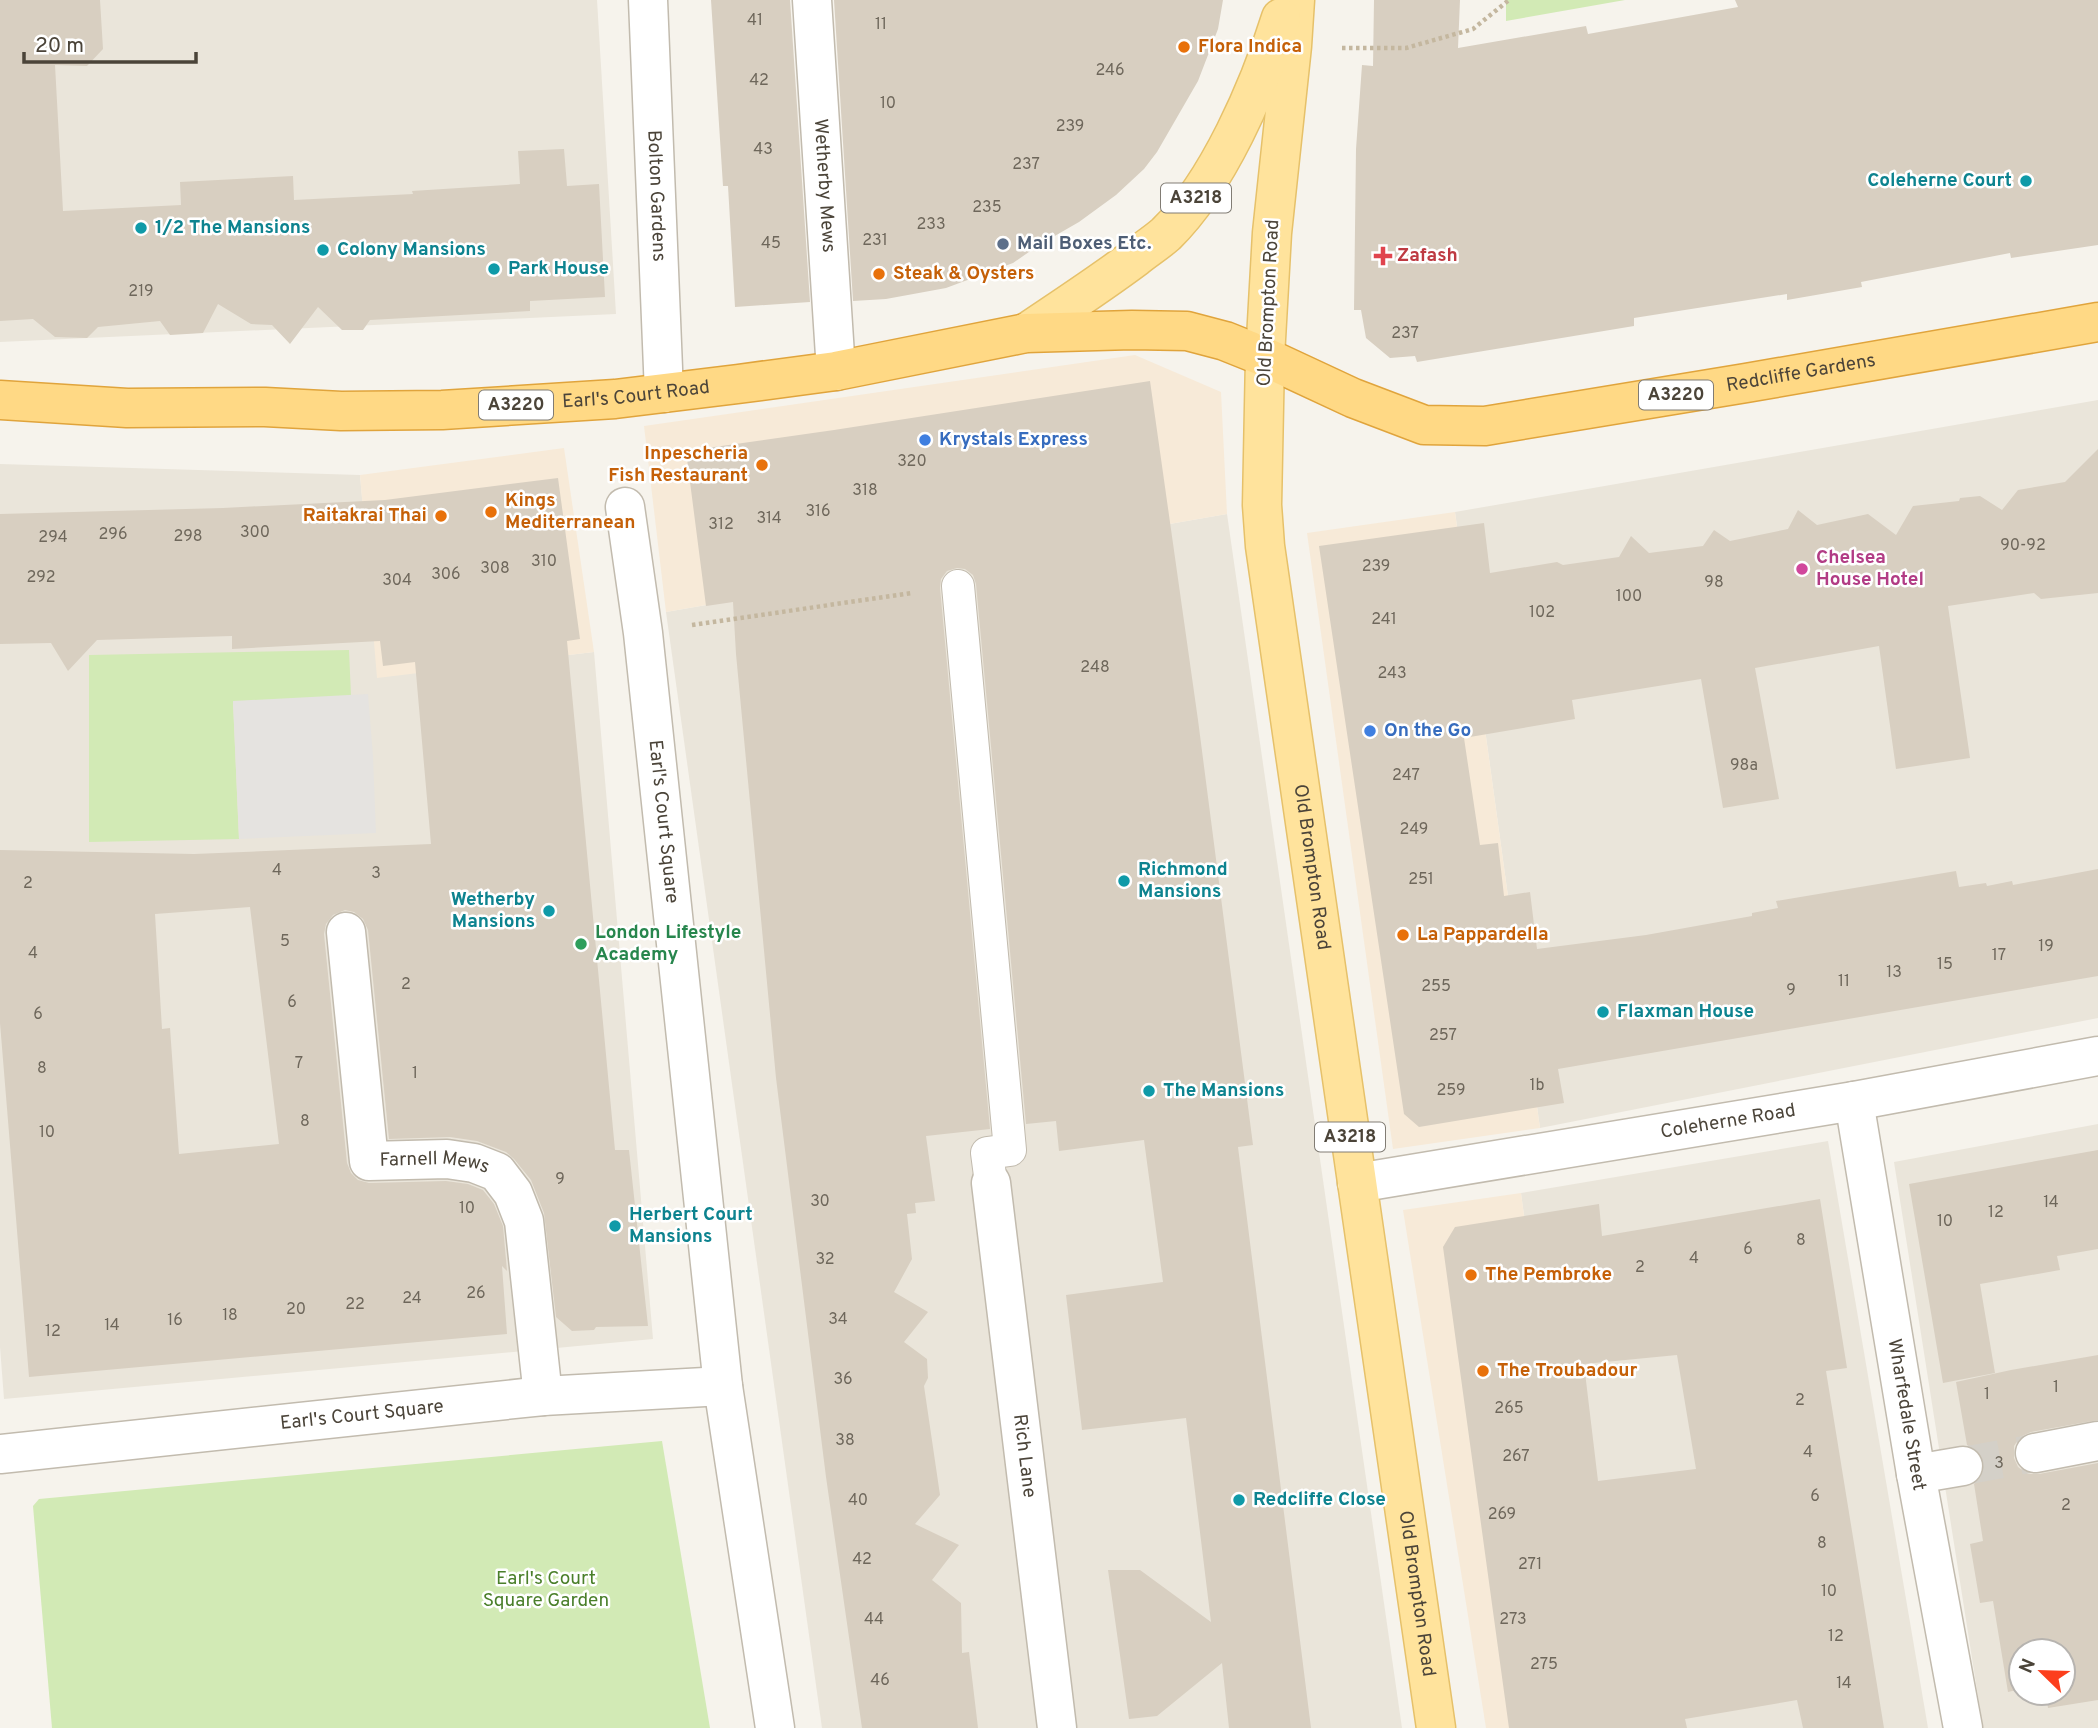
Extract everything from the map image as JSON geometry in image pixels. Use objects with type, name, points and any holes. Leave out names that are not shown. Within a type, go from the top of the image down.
[{"type":"highway","name":"Redcliffe Gardens","points":[[1265,357],[1353,398],[1424,425],[1485,426],[2098,322]]},
{"type":"highway","name":"Earl's Court Road","points":[[0,400],[127,408],[265,407],[341,411],[429,410],[615,399],[836,370],[1026,333],[1187,331],[1225,341],[1265,357]]},
{"type":"main road","name":"A3218","points":[[1026,333],[1166,234],[1208,183],[1245,112],[1274,40],[1286,0]]},
{"type":"main road","name":"Old Brompton Road","points":[[1295,0],[1275,200],[1265,357],[1262,505],[1265,546],[1436,1728]]},
{"type":"street","name":"Bolton Gardens","points":[[648,0],[664,393]]},
{"type":"street","name":"Wetherby Mews","points":[[812,0],[836,370]]},
{"type":"street","name":"Earl's Court Square","points":[[625,507],[643,633],[723,1386],[775,1728]]},
{"type":"street","name":"Farnell Mews","points":[[346,932],[369,1161],[447,1159],[474,1163],[497,1172],[513,1193],[524,1221],[543,1396]]},
{"type":"street","name":"Coleherne Road","points":[[1357,1183],[1854,1101],[2098,1056]]},
{"type":"street","name":"Wharfedale Street","points":[[1854,1101],[1916,1474],[1963,1728]]},
{"type":"street","name":"Rich Lane","points":[[991,1182],[1057,1728]]},
{"type":"street","name":"Earl's Court Square","points":[[0,1454],[543,1396],[723,1386]]},
{"type":"street","points":[[2035,1453],[2098,1441]]},
{"type":"street","points":[[1916,1474],[1963,1466]]},
{"type":"lane","points":[[958,586],[1010,1150],[987,1153],[991,1182]]},
{"type":"path","points":[[1292,46],[1406,48],[1473,29],[1509,0]]},
{"type":"path","points":[[643,633],[958,586]]},
{"type":"shaded area","points":[[0,0],[597,0],[616,314],[0,342]]},
{"type":"shaded area","points":[[1135,355],[1221,392],[1227,514],[666,612],[644,426]]},
{"type":"shaded area","points":[[2098,400],[2098,1018],[1540,1128],[1455,512]]},
{"type":"shaded area","points":[[564,448],[594,652],[377,678],[360,475]]},
{"type":"shaded area","points":[[0,464],[360,475],[378,677],[594,652],[653,1339],[4,1399],[0,1347]]},
{"type":"shaded area","points":[[1455,512],[1540,1128],[1393,1149],[1307,533]]},
{"type":"shaded area","points":[[1227,514],[1402,1728],[822,1728],[666,612]]},
{"type":"shaded area","points":[[368,694],[376,833],[239,839],[233,701]]},
{"type":"shaded area","points":[[2098,1124],[2098,1728],[1983,1728],[1894,1162]]},
{"type":"shaded area","points":[[1828,1141],[1928,1728],[1593,1728],[1521,1193]]},
{"type":"shaded area","points":[[1521,1193],[1593,1728],[1486,1728],[1403,1210]]},
{"type":"green space","points":[[1506,0],[1625,0],[1506,21]]},
{"type":"green space","points":[[349,650],[351,696],[233,702],[239,839],[89,842],[89,655]]},
{"type":"green space","name":"Earl's Court Square Garden","points":[[662,1441],[710,1728],[52,1728],[33,1506],[39,1499]]},
{"type":"building","points":[[0,0],[100,0],[103,49],[87,66],[55,65],[63,211],[181,205],[180,182],[293,176],[294,200],[413,194],[412,191],[520,184],[518,151],[564,149],[567,186],[599,184],[605,297],[530,301],[530,311],[370,320],[363,330],[342,330],[318,307],[290,344],[272,325],[251,324],[218,304],[203,333],[170,335],[160,321],[98,327],[87,338],[55,337],[33,319],[0,321]]},
{"type":"building","points":[[711,0],[790,0],[810,302],[735,307],[728,186],[723,186]]},
{"type":"building","points":[[834,0],[1223,0],[1218,29],[1198,81],[1157,152],[1144,169],[1116,195],[1079,222],[1013,263],[946,288],[886,299],[853,301]]},
{"type":"building","name":"Coleherne Court","points":[[1374,0],[1460,0],[1458,48],[1586,26],[1588,34],[1738,7],[1735,0],[2098,0],[2098,245],[2011,258],[2010,253],[1861,282],[1862,287],[1787,300],[1787,294],[1634,318],[1634,326],[1417,362],[1415,356],[1390,358],[1366,338],[1361,310],[1354,310],[1356,149],[1362,65],[1373,66]]},
{"type":"building","points":[[1150,381],[1198,720],[1253,1145],[1238,1147],[1311,1728],[1229,1728],[1222,1663],[1157,1716],[1129,1719],[1108,1570],[1140,1570],[1211,1622],[1186,1418],[1082,1430],[1066,1295],[1163,1282],[1144,1140],[1059,1151],[1056,1121],[1026,1124],[976,584],[973,575],[965,569],[957,568],[947,571],[941,579],[940,588],[990,1129],[926,1136],[935,1201],[915,1203],[916,1213],[907,1214],[912,1259],[894,1292],[928,1312],[904,1342],[927,1359],[928,1378],[924,1386],[940,1495],[915,1524],[959,1545],[932,1580],[961,1603],[962,1653],[969,1652],[978,1728],[862,1728],[826,1477],[776,1078],[733,602],[706,606],[686,451]]},
{"type":"building","points":[[2098,449],[2098,593],[2041,599],[2034,593],[1948,606],[1970,758],[1896,769],[1879,646],[1755,668],[1779,799],[1723,808],[1701,679],[1572,700],[1575,719],[1464,738],[1480,845],[1498,843],[1504,896],[1530,892],[1537,949],[1646,935],[1752,916],[1752,913],[1778,908],[1776,901],[1956,871],[1959,887],[1986,883],[1987,886],[2012,881],[2013,885],[2098,869],[2098,976],[1558,1069],[1564,1103],[1419,1127],[1404,1114],[1319,546],[1484,523],[1490,573],[1557,562],[1563,565],[1619,557],[1631,536],[1649,553],[1703,546],[1714,530],[1730,541],[1788,529],[1798,510],[1817,525],[1868,514],[1896,535],[1913,506],[1980,496],[2002,510],[2018,490],[2065,482]]},
{"type":"building","points":[[558,478],[580,639],[567,641],[615,1150],[629,1150],[648,1326],[596,1327],[594,1330],[572,1331],[556,1317],[544,1213],[531,1180],[506,1152],[477,1141],[450,1137],[389,1139],[368,930],[363,919],[354,912],[345,910],[333,915],[326,924],[324,934],[347,1163],[358,1180],[369,1183],[446,1181],[468,1184],[483,1190],[494,1204],[503,1226],[507,1271],[502,1266],[507,1334],[29,1377],[0,1023],[0,850],[194,854],[431,844],[415,662],[383,666],[380,641],[232,649],[232,636],[97,640],[68,671],[51,643],[0,644],[0,514],[223,508],[385,500]],"holes":[[[250,907],[279,1144],[179,1154],[170,1028],[162,1029],[155,914]]]},
{"type":"building","points":[[2098,1150],[2098,1249],[2057,1256],[2060,1270],[1980,1284],[1995,1373],[1943,1383],[1909,1184]]},
{"type":"building","points":[[1820,1199],[1847,1368],[1826,1371],[1884,1728],[1803,1728],[1797,1700],[1685,1719],[1687,1728],[1509,1728],[1443,1247],[1455,1227],[1599,1204],[1602,1236]],"holes":[[[1677,1355],[1696,1469],[1598,1481],[1584,1364]]]},
{"type":"building","points":[[2098,1355],[2098,1420],[2031,1432],[2020,1437],[2014,1446],[2014,1458],[2018,1467],[2028,1474],[2098,1463],[2098,1700],[2077,1703],[2077,1637],[2007,1637],[2007,1686],[1993,1601],[1980,1603],[1970,1544],[1983,1541],[1974,1484],[1983,1474],[1985,1463],[1979,1452],[1967,1445],[1956,1382]]},
{"type":"tunnel","points":[[1963,1466],[2035,1453]]},
{"type":"place","name":"Flora Indica","points":[[1184,47]]},
{"type":"place","name":"Coleherne Court","points":[[2026,181]]},
{"type":"place","name":"1/2 The Mansions","points":[[141,228]]},
{"type":"place","name":"Mail Boxes Etc.","points":[[1003,244]]},
{"type":"place","name":"Colony Mansions","points":[[323,250]]},
{"type":"place","name":"Zafash","points":[[1383,256]]},
{"type":"place","name":"Park House","points":[[494,269]]},
{"type":"place","name":"Steak & Oysters","points":[[879,274]]},
{"type":"place","name":"Krystals Express","points":[[925,440]]},
{"type":"place","name":"Inpescheria Fish Restaurant","points":[[762,465]]},
{"type":"place","name":"Kings Mediterranean","points":[[491,512]]},
{"type":"place","name":"Raitakrai Thai","points":[[441,516]]},
{"type":"place","name":"Chelsea House Hotel","points":[[1802,569]]},
{"type":"place","name":"On the Go","points":[[1370,731]]},
{"type":"place","name":"Richmond Mansions","points":[[1124,881]]},
{"type":"place","name":"Wetherby Mansions","points":[[549,911]]},
{"type":"place","name":"La Pappardella","points":[[1403,935]]},
{"type":"place","name":"London Lifestyle Academy","points":[[581,944]]},
{"type":"place","name":"Flaxman House","points":[[1603,1012]]},
{"type":"place","name":"The Mansions","points":[[1149,1091]]},
{"type":"place","name":"Herbert Court Mansions","points":[[615,1226]]},
{"type":"place","name":"The Pembroke","points":[[1471,1275]]},
{"type":"place","name":"The Troubadour","points":[[1483,1371]]},
{"type":"place","name":"Redcliffe Close","points":[[1239,1500]]}]
